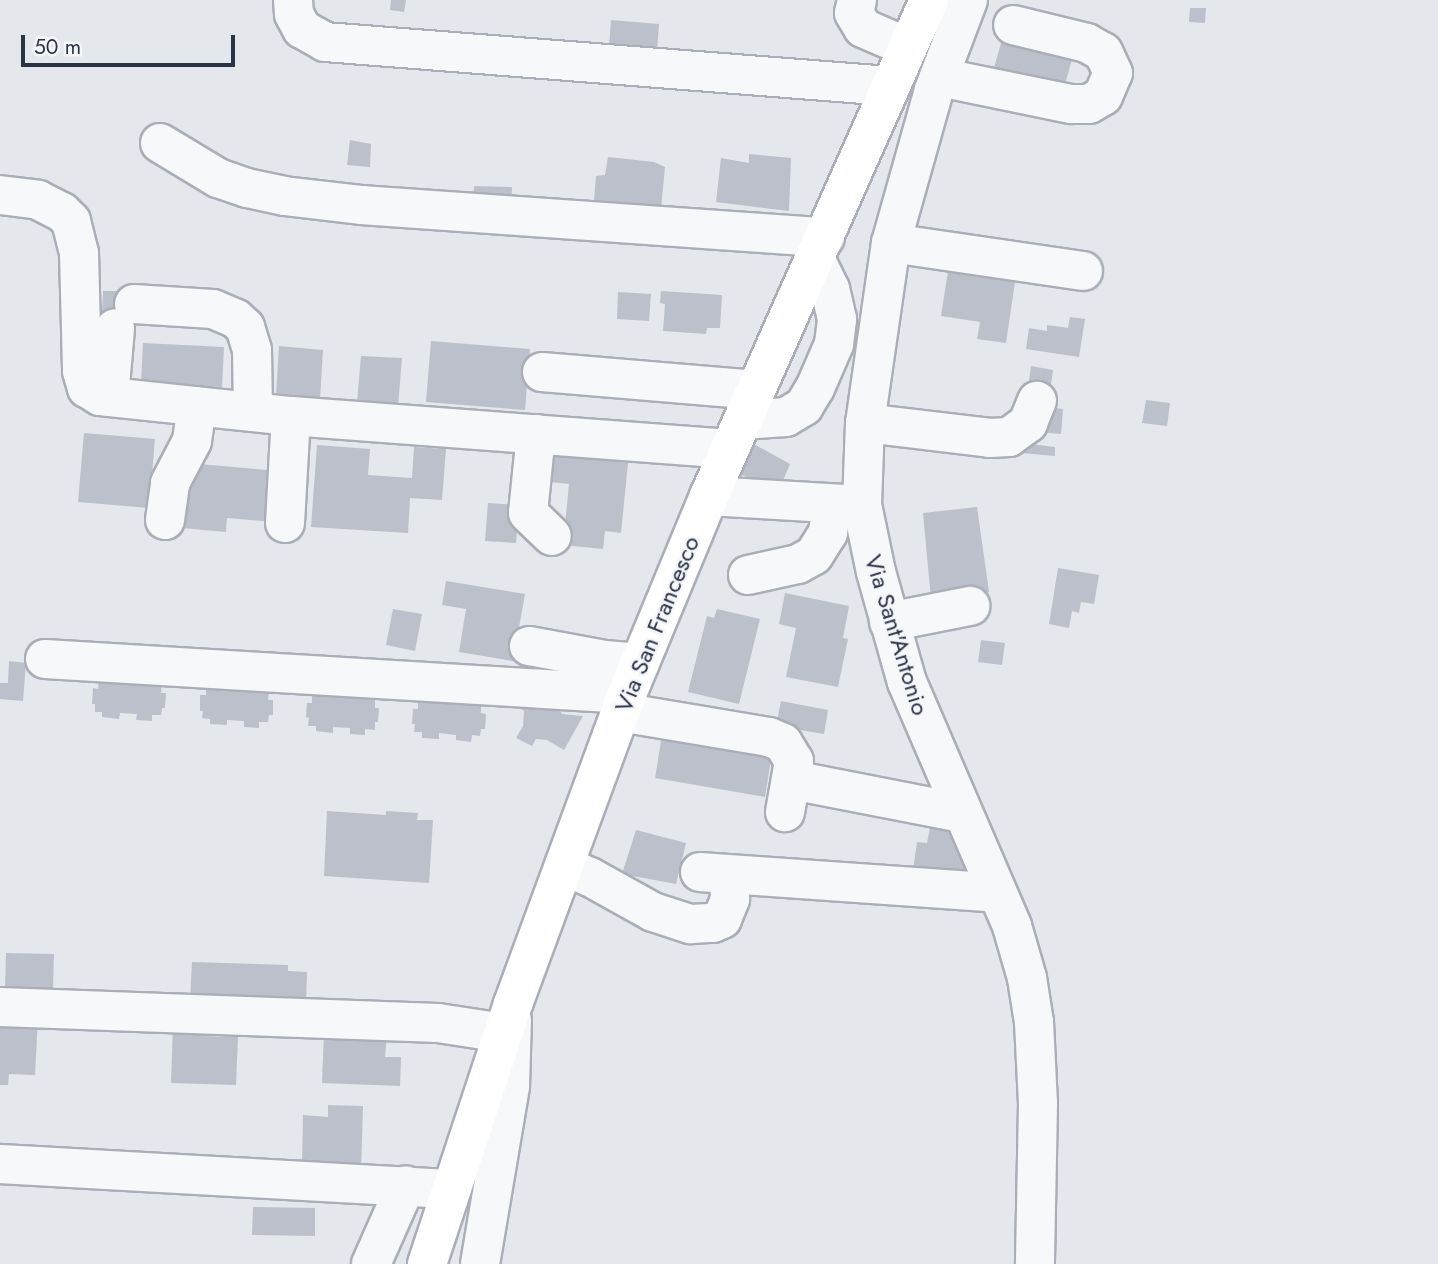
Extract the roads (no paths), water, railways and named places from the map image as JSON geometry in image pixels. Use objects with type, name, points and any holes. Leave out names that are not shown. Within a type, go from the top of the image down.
[{"type":"main road","name":"Via San Francesco","points":[[427,1264],[508,1019],[629,690],[709,496],[929,0]]},
{"type":"street","points":[[293,0],[294,14],[302,29],[325,42],[889,86]]},
{"type":"street","points":[[857,0],[854,13],[863,28],[907,47]]},
{"type":"street","name":"Via Sant'Antonio","points":[[968,0],[939,77],[891,243],[864,423],[847,505],[889,622],[907,682],[997,893],[1022,959],[1034,1022],[1038,1142],[1035,1264]]},
{"type":"street","points":[[939,77],[1071,104],[1089,104],[1103,96],[1113,72],[1103,52],[1087,43],[1013,25]]},
{"type":"street","points":[[0,195],[38,200],[62,212],[71,221],[79,253],[84,381],[93,393],[109,397],[291,416],[536,434],[786,417],[804,406],[834,344],[837,319],[820,247],[284,196],[218,178],[160,143]]},
{"type":"street","points":[[891,243],[1083,271]]},
{"type":"street","points":[[109,397],[124,316],[213,309],[236,319],[245,327],[251,350],[253,412]]},
{"type":"street","points":[[542,372],[743,420]]},
{"type":"street","points":[[864,423],[990,438],[1009,437],[1028,423],[1037,401]]},
{"type":"street","points":[[165,520],[170,483],[192,441],[197,407]]},
{"type":"street","points":[[285,523],[291,416]]},
{"type":"street","points":[[536,434],[528,513],[552,536]]},
{"type":"street","points":[[709,496],[847,505]]},
{"type":"street","points":[[748,575],[798,564],[814,555],[847,505]]},
{"type":"street","points":[[889,622],[970,606]]},
{"type":"street","points":[[529,646],[605,660],[629,690]]},
{"type":"street","points":[[45,659],[629,690],[777,740],[792,755],[789,796],[961,813]]},
{"type":"street","points":[[564,866],[590,877],[653,912],[691,925],[713,923],[722,919],[730,899],[715,873],[997,893]]},
{"type":"street","points":[[0,1007],[438,1023],[508,1019],[510,1086],[480,1264]]},
{"type":"street","points":[[0,1164],[452,1189]]},
{"type":"street","points":[[372,1264],[406,1185]]}]
